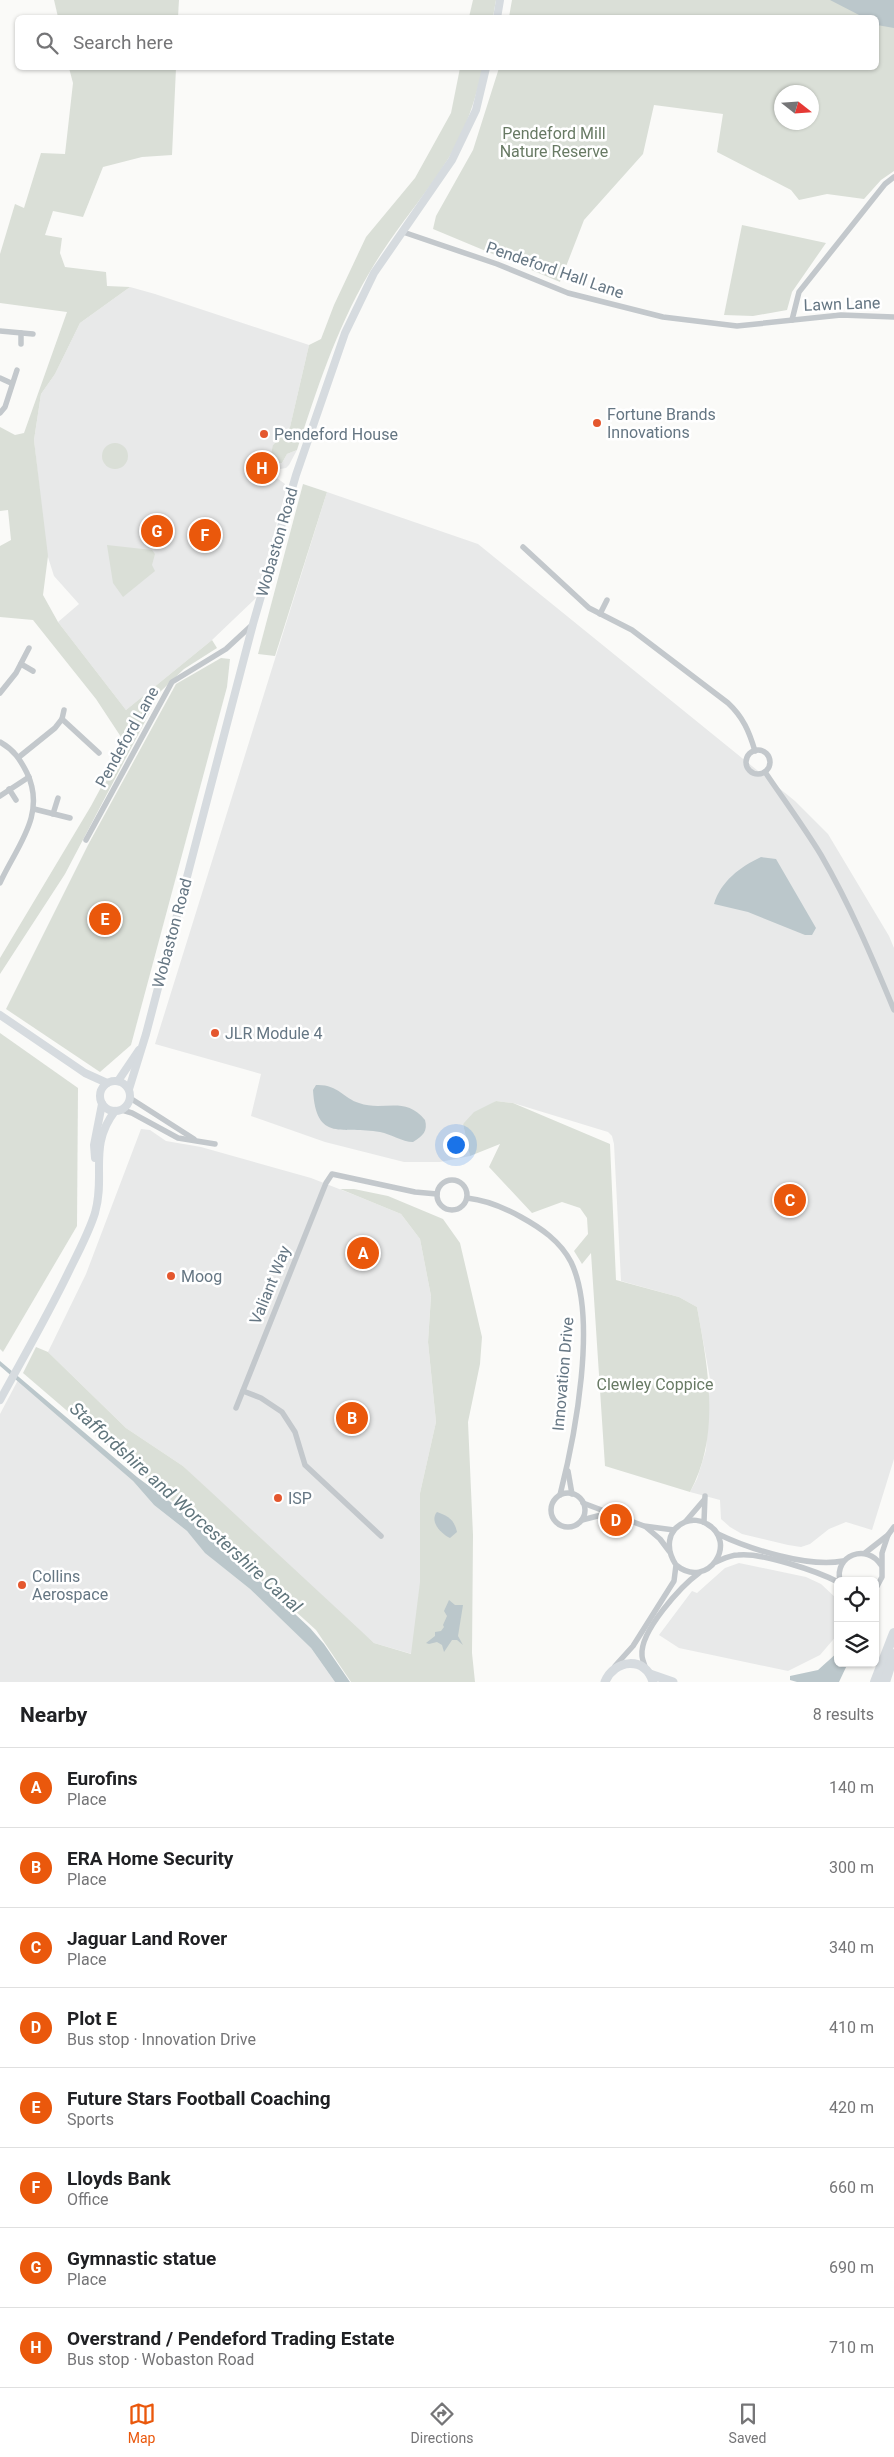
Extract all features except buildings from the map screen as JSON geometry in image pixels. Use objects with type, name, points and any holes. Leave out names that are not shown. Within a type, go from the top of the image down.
[{"type":"highway","points":[[874,1682],[894,1633]]},
{"type":"highway","points":[[885,1682],[894,1654]]},
{"type":"main road","points":[[605,1682],[612,1670],[627,1663],[635,1663],[650,1675],[673,1682]]},
{"type":"street","points":[[497,15],[500,0]]},
{"type":"street","name":"Wobaston Road","points":[[129,1089],[142,1047],[253,624],[296,475],[345,333],[374,273],[452,160],[476,110],[486,70]]},
{"type":"street","points":[[792,320],[798,292],[885,184],[894,177]]},
{"type":"street","name":"Pendeford Hall Lane","points":[[403,232],[497,264],[568,293],[638,313],[700,323],[737,326],[792,320]]},
{"type":"street","name":"Lawn Lane","points":[[792,320],[861,314],[894,317]]},
{"type":"street","points":[[0,331],[33,334]]},
{"type":"street","points":[[21,333],[21,344]]},
{"type":"street","points":[[0,412],[5,407],[11,383],[17,370]]},
{"type":"street","points":[[0,378],[11,383]]},
{"type":"street","points":[[523,547],[575,597],[600,614],[632,630],[728,703],[740,714],[747,725],[755,751]]},
{"type":"street","points":[[600,614],[606,600]]},
{"type":"street","name":"Pendeford Lane","points":[[86,840],[172,682],[226,649],[253,624]]},
{"type":"street","points":[[0,693],[21,664],[29,648]]},
{"type":"street","points":[[21,664],[33,671]]},
{"type":"street","points":[[19,757],[54,728],[62,719],[64,710]]},
{"type":"street","points":[[62,719],[100,753]]},
{"type":"street","points":[[0,742],[19,757],[29,776],[34,793],[34,810],[18,849],[0,883]]},
{"type":"street","points":[[755,751],[764,752],[769,758],[770,766],[765,772],[755,774],[747,768],[747,758],[755,751]]},
{"type":"street","points":[[765,772],[820,854],[838,887],[870,952],[894,1010]]},
{"type":"street","points":[[0,796],[29,776]]},
{"type":"street","points":[[10,789],[16,800]]},
{"type":"street","points":[[53,814],[58,798]]},
{"type":"street","points":[[34,810],[70,818]]},
{"type":"street","points":[[0,1015],[85,1073],[107,1083],[118,1081],[124,1084],[129,1089],[130,1098],[104,1125],[99,1146],[99,1185],[95,1213],[84,1239],[61,1287],[0,1400]]},
{"type":"street","name":"Wobaston Road","points":[[118,1081],[142,1047]]},
{"type":"street","points":[[85,1073],[101,1091],[102,1104],[94,1144],[99,1185]]},
{"type":"street","points":[[101,1091],[107,1083]]},
{"type":"street","points":[[130,1098],[197,1141]]},
{"type":"street","points":[[102,1104],[108,1109],[132,1112],[178,1138],[215,1144]]},
{"type":"street","name":"Valiant Way","points":[[236,1408],[326,1183],[332,1174],[414,1192],[437,1194]]},
{"type":"street","points":[[455,1180],[465,1186],[467,1198],[464,1204],[454,1210],[442,1206],[437,1194],[443,1182],[455,1180]]},
{"type":"street","name":"Innovation Drive","points":[[467,1198],[496,1205],[535,1225],[559,1244],[575,1272],[582,1301],[583,1340],[579,1390],[567,1466],[560,1495]]},
{"type":"street","points":[[243,1391],[260,1398],[282,1412],[295,1432],[305,1465],[381,1536]]},
{"type":"street","name":"Innovation Drive","points":[[567,1466],[572,1494]]},
{"type":"street","points":[[609,1513],[582,1520],[568,1528],[554,1520],[550,1510],[552,1504],[560,1495],[572,1494],[583,1503],[644,1526],[674,1530]]},
{"type":"street","points":[[669,1551],[670,1536],[674,1530],[685,1522],[705,1498],[704,1522]]},
{"type":"street","points":[[582,1520],[585,1512],[583,1503]]},
{"type":"street","points":[[685,1522],[691,1520],[704,1522],[718,1534],[740,1545],[759,1550],[818,1562],[843,1561],[856,1553],[865,1553],[874,1557],[880,1565]]},
{"type":"street","points":[[644,1526],[660,1539],[676,1564],[687,1572],[700,1572]]},
{"type":"street","points":[[879,1583],[882,1577],[880,1565],[888,1536],[894,1527]]},
{"type":"street","points":[[716,1562],[721,1546],[718,1534]]},
{"type":"street","points":[[865,1553],[888,1536]]},
{"type":"street","points":[[650,1675],[642,1654],[650,1633],[671,1599],[685,1583],[716,1562],[740,1554],[816,1571],[834,1579]]},
{"type":"street","points":[[839,1577],[843,1561]]},
{"type":"street","points":[[612,1670],[633,1646],[668,1591],[676,1576],[676,1564]]},
{"type":"shaded area","points":[[830,0],[894,0],[894,28],[879,25],[879,15],[859,15]]},
{"type":"shaded area","points":[[130,287],[309,345],[290,427],[273,445],[274,460],[277,463],[282,463],[287,454],[297,450],[289,465],[286,468],[280,469],[277,478],[285,484],[286,490],[256,598],[212,640],[126,710],[58,622],[79,604],[54,576],[46,551],[34,440],[41,394],[55,374],[80,323]]},
{"type":"shaded area","points":[[327,492],[478,544],[795,801],[828,834],[889,936],[894,948],[894,1459],[872,1530],[846,1522],[829,1529],[810,1544],[801,1547],[788,1545],[742,1534],[721,1519],[720,1500],[690,1492],[697,1479],[706,1450],[710,1379],[697,1307],[679,1297],[621,1281],[614,1144],[612,1136],[608,1132],[513,1103],[496,1101],[463,1124],[470,1156],[440,1162],[404,1162],[325,1142],[251,1116],[261,1074],[155,1044]]},
{"type":"shaded area","points":[[761,857],[776,859],[816,928],[812,935],[805,935],[748,912],[714,904],[721,888],[732,876],[746,865]]},
{"type":"shaded area","points":[[316,1085],[324,1085],[335,1089],[359,1103],[410,1108],[425,1120],[425,1130],[413,1142],[380,1132],[334,1129],[326,1125],[315,1107],[313,1090]]},
{"type":"shaded area","points":[[141,1129],[150,1130],[166,1141],[201,1147],[311,1178],[357,1196],[401,1214],[420,1239],[431,1296],[428,1342],[436,1422],[420,1493],[424,1552],[412,1654],[374,1643],[310,1588],[183,1466],[126,1428],[48,1352],[86,1274]]},
{"type":"shaded area","points":[[0,1361],[137,1477],[192,1518],[310,1628],[324,1644],[350,1682],[335,1682],[311,1648],[250,1589],[205,1553],[187,1531],[154,1505],[133,1481],[0,1366]]},
{"type":"shaded area","points":[[18,1380],[133,1481],[154,1505],[187,1531],[214,1560],[250,1589],[285,1622],[311,1648],[335,1682],[0,1682],[0,1414]]},
{"type":"shaded area","points":[[437,1512],[447,1517],[454,1524],[457,1532],[450,1538],[443,1534],[435,1523],[434,1519]]},
{"type":"shaded area","points":[[739,1563],[806,1577],[821,1584],[834,1596],[834,1639],[820,1655],[788,1671],[679,1648],[659,1635],[692,1591],[697,1593],[725,1568]]},
{"type":"shaded area","points":[[449,1600],[455,1605],[463,1605],[458,1636],[463,1645],[457,1640],[452,1640],[444,1652],[442,1645],[437,1642],[426,1643],[435,1636],[435,1632],[441,1631],[444,1627],[447,1616],[444,1611]]},
{"type":"shaded area","points":[[834,1656],[834,1667],[846,1667],[839,1682],[797,1682],[790,1680],[790,1676],[818,1670]]},
{"type":"green space","points":[[54,0],[179,0],[178,15],[58,15]]},
{"type":"green space","points":[[473,0],[496,0],[493,15],[469,15]]},
{"type":"green space","name":"Pendeford Mill Nature Reserve","points":[[512,0],[894,0],[894,171],[881,180],[864,199],[827,194],[799,200],[791,190],[717,152],[723,114],[654,105],[643,154],[584,220],[560,282],[433,229],[436,216],[473,150],[498,70],[879,70],[879,15],[509,15]]},
{"type":"green space","points":[[70,70],[176,70],[172,155],[142,157],[103,167],[83,217],[53,211],[45,235],[62,238],[60,253],[65,267],[106,272],[107,286],[130,287],[80,323],[55,374],[41,394],[34,440],[48,556],[43,595],[58,622],[126,710],[212,640],[217,648],[184,669],[161,691],[65,874],[0,974],[0,958],[91,806],[125,743],[96,699],[33,620],[0,617],[0,546],[11,540],[8,510],[0,511],[0,427],[15,435],[24,433],[67,312],[0,303],[0,254],[15,204],[24,208],[41,153],[65,154],[73,83]]},
{"type":"green space","points":[[460,70],[482,70],[465,126],[454,148],[438,174],[377,260],[346,317],[320,382],[297,450],[287,454],[282,463],[277,463],[271,454],[273,445],[290,427],[309,345],[321,339],[334,305],[366,237],[415,178],[451,113]]},
{"type":"green space","points":[[742,225],[826,243],[792,292],[787,310],[753,316],[724,315]]},
{"type":"green space","points":[[115,443],[124,447],[128,456],[124,465],[115,469],[106,465],[102,456],[106,447]]},
{"type":"green space","points":[[303,484],[327,492],[275,656],[258,654]]},
{"type":"green space","points":[[107,545],[152,550],[155,554],[152,565],[155,571],[123,597],[113,583]]},
{"type":"green space","points":[[221,658],[230,659],[227,687],[131,1045],[100,1072],[6,1009],[88,845],[176,684]]},
{"type":"green space","points":[[0,1033],[78,1088],[77,1226],[3,1352],[0,1349]]},
{"type":"green space","name":"Clewley Coppice","points":[[496,1101],[513,1103],[610,1144],[616,1280],[679,1297],[697,1307],[708,1377],[709,1424],[700,1470],[690,1492],[605,1466],[591,1253],[582,1264],[574,1251],[588,1234],[587,1218],[580,1208],[562,1202],[532,1213],[489,1167],[500,1144],[470,1156],[463,1124],[474,1112]]},
{"type":"green space","points":[[340,1189],[354,1189],[388,1196],[443,1219],[460,1243],[482,1337],[480,1364],[468,1422],[473,1535],[472,1653],[475,1682],[351,1682],[316,1630],[213,1536],[23,1373],[36,1347],[48,1352],[126,1428],[183,1466],[374,1643],[411,1654],[420,1582],[420,1493],[436,1422],[428,1342],[431,1296],[420,1239],[401,1214]]},
{"type":"place","name":"Fortune Brands Innovations","points":[[597,423]]},
{"type":"place","name":"Pendeford House","points":[[264,434]]},
{"type":"place","name":"Overstrand / Pendeford Trading Estate","points":[[262,468]]},
{"type":"place","name":"Gymnastic statue","points":[[157,531]]},
{"type":"place","name":"Lloyds Bank","points":[[205,535]]},
{"type":"place","name":"Future Stars Football Coaching","points":[[105,919]]},
{"type":"place","name":"JLR Module 4","points":[[215,1033]]},
{"type":"place","name":"Jaguar Land Rover","points":[[790,1200]]},
{"type":"place","name":"Eurofins","points":[[363,1253]]},
{"type":"place","name":"Moog","points":[[171,1276]]},
{"type":"place","name":"ERA Home Security","points":[[352,1418]]},
{"type":"place","name":"ISP","points":[[278,1498]]},
{"type":"place","name":"Plot E","points":[[616,1520]]},
{"type":"place","name":"Collins Aerospace","points":[[22,1585]]},
{"type":"water label","name":"Staffordshire and Worcestershire Canal","points":[[186,1507]]}]
